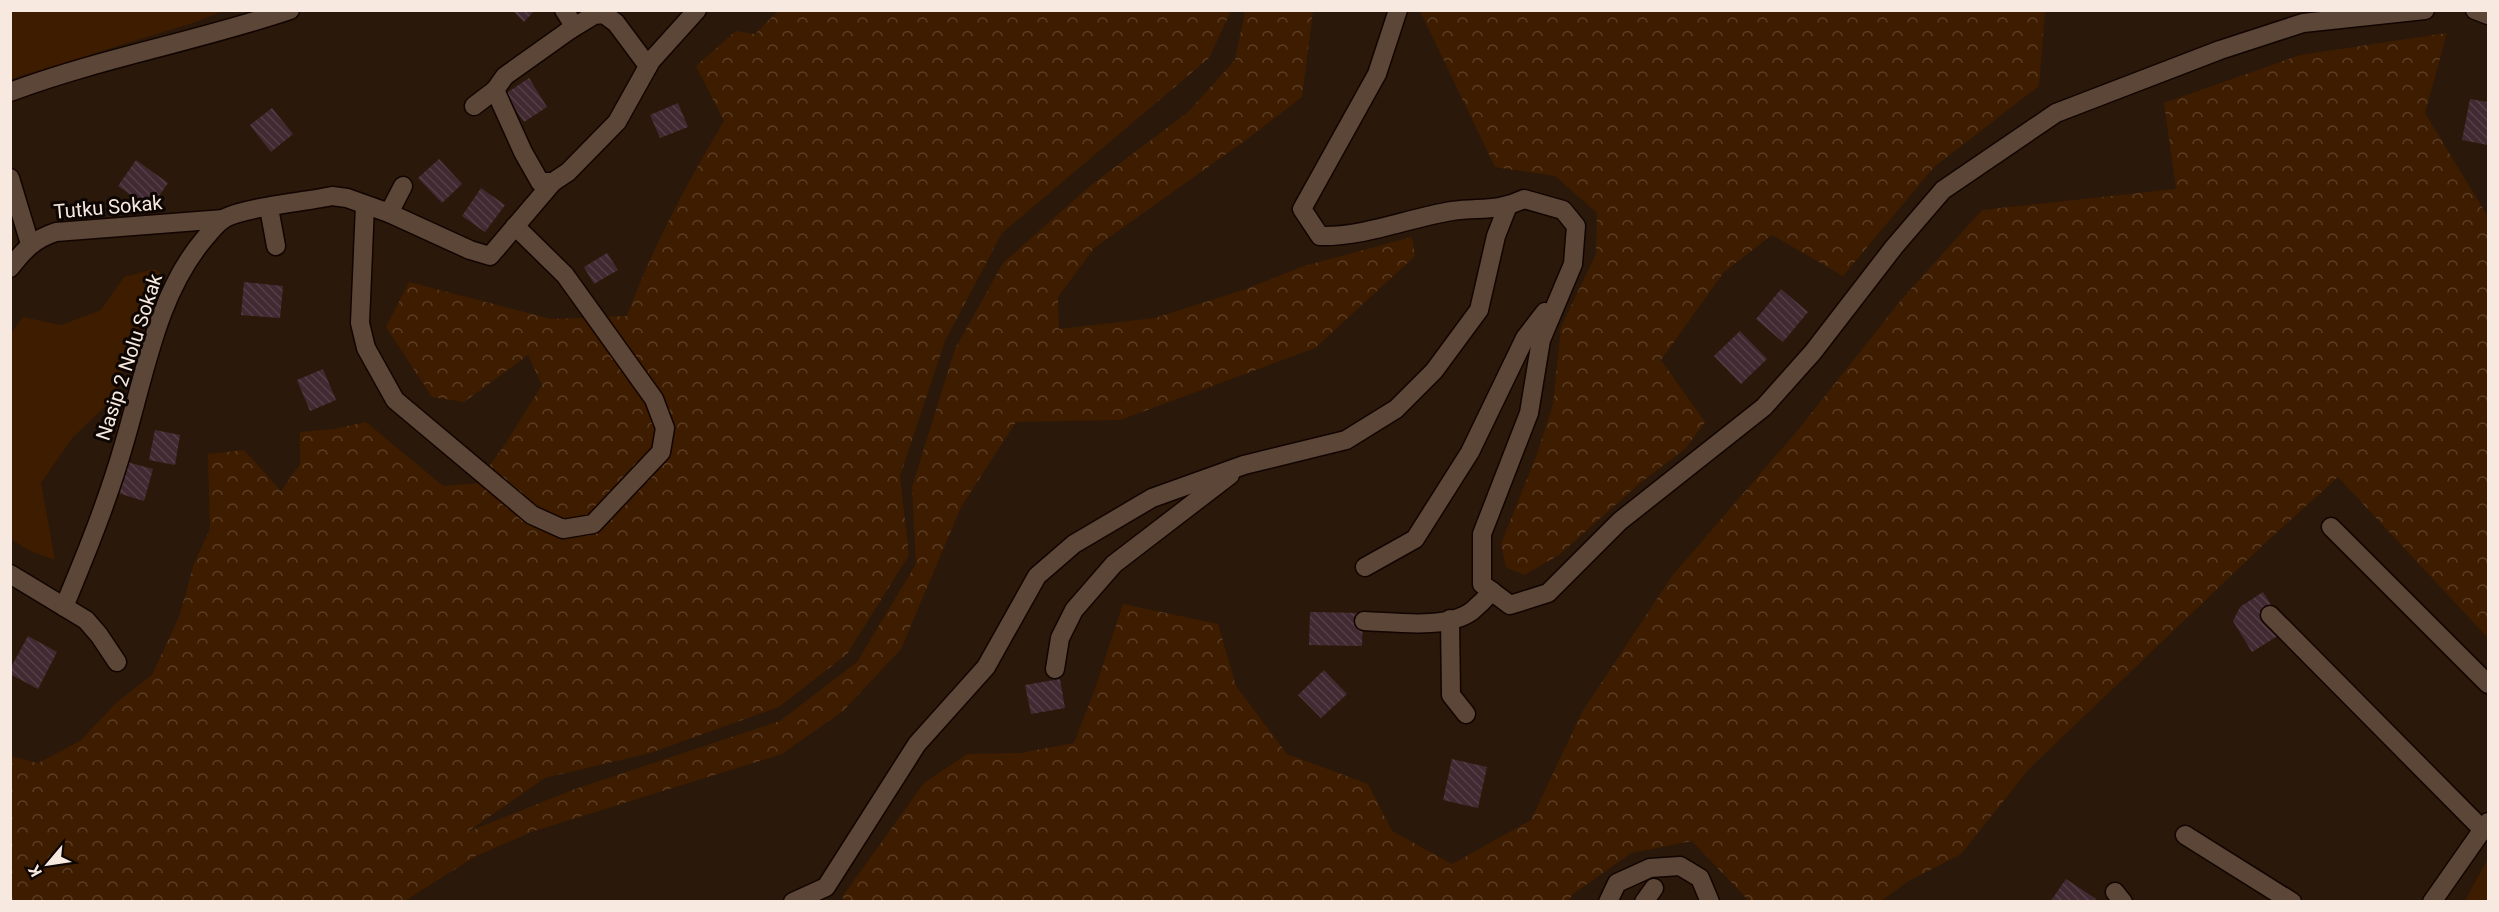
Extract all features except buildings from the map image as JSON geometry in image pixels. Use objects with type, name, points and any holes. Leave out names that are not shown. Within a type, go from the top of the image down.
[{"type":"street","points":[[214,34],[243,10]]},
{"type":"street","points":[[10,92],[57,74],[214,34],[290,10]]},
{"type":"street","points":[[564,10],[571,21],[571,29]]},
{"type":"street","points":[[365,205],[360,323],[366,348],[395,400],[532,515],[563,529],[592,524],[661,452],[665,428],[654,399],[565,275],[515,226],[553,182],[568,172],[617,122],[648,66],[697,10]]},
{"type":"street","points":[[1398,10],[1377,74],[1302,208],[1320,236],[1340,236],[1453,211],[1507,208],[1524,199],[1563,210],[1576,226],[1573,264],[1540,340],[1529,413],[1482,534],[1482,584],[1510,604],[1548,594],[1620,521],[1764,407],[1813,352],[1894,247],[1943,190],[2056,113],[2220,50],[2303,23],[2425,10]]},
{"type":"street","points":[[2475,10],[2488,15]]},
{"type":"street","points":[[474,106],[495,90],[505,76],[594,15],[604,14],[616,23],[648,66]]},
{"type":"street","points":[[495,90],[523,152],[540,182],[553,182]]},
{"type":"street","points":[[10,178],[30,244]]},
{"type":"street","points":[[389,213],[403,186]]},
{"type":"street","name":"Nasip 2 Nolu Sokak","points":[[64,607],[94,533],[173,285],[190,255],[224,219],[241,212],[332,196],[347,198],[389,213],[470,250],[490,256],[515,226]]},
{"type":"street","points":[[269,208],[276,246]]},
{"type":"street","points":[[804,899],[826,887],[917,744],[986,668],[1037,576],[1074,544],[1152,498],[1244,465],[1346,440],[1396,409],[1434,370],[1479,310],[1489,277],[1496,236],[1507,208]]},
{"type":"street","name":"Tutku Sokak","points":[[10,267],[30,244],[56,232],[224,219]]},
{"type":"street","points":[[1365,567],[1415,538],[1470,452],[1525,338],[1562,289]]},
{"type":"street","points":[[1056,669],[1060,638],[1074,610],[1114,564],[1244,465]]},
{"type":"street","points":[[2331,527],[2488,684]]},
{"type":"street","points":[[10,574],[86,620],[117,662]]},
{"type":"street","points":[[1364,621],[1417,623],[1450,619],[1470,612],[1492,591]]},
{"type":"street","points":[[2270,615],[2486,826],[2432,902]]},
{"type":"street","points":[[1450,619],[1451,695],[1466,714]]},
{"type":"street","points":[[2185,835],[2292,902]]},
{"type":"street","points":[[1608,902],[1617,883],[1650,868],[1680,866],[1700,878],[1710,902]]},
{"type":"green space","points":[[11,10],[222,11],[199,21],[11,79]]},
{"type":"green space","points":[[779,10],[1231,11],[1209,58],[1002,233],[945,341],[900,476],[909,555],[847,654],[779,707],[650,753],[545,778],[467,832],[575,789],[780,721],[857,662],[916,564],[912,487],[955,349],[1003,263],[1090,186],[1188,112],[1235,60],[1245,11],[1313,11],[1302,97],[1246,140],[1094,248],[1058,297],[1059,329],[1155,318],[1246,289],[1304,266],[1412,237],[1415,256],[1315,348],[1120,420],[1016,422],[961,507],[901,649],[843,711],[782,754],[534,831],[476,856],[403,902],[11,901],[10,756],[38,763],[80,741],[117,702],[152,675],[179,617],[194,564],[210,529],[208,454],[244,450],[281,491],[300,464],[300,432],[334,429],[366,422],[443,486],[477,483],[506,443],[542,385],[528,355],[464,402],[432,397],[386,327],[409,282],[551,319],[627,316],[671,216],[724,121],[696,66],[736,31],[755,34]]},
{"type":"green space","points":[[1420,11],[2045,11],[2039,86],[1934,167],[1843,276],[1772,235],[1724,272],[1661,360],[1705,422],[1685,449],[1640,483],[1559,555],[1524,575],[1506,567],[1501,544],[1537,454],[1553,404],[1561,327],[1596,254],[1597,213],[1555,176],[1495,167]]},
{"type":"green space","points":[[2447,33],[2425,113],[2488,217],[2488,638],[2338,477],[2263,545],[2029,769],[1961,854],[1907,882],[1881,901],[1749,901],[1692,841],[1631,853],[1573,894],[1568,901],[847,902],[842,897],[924,783],[967,754],[1020,753],[1074,743],[1095,689],[1123,604],[1218,624],[1236,686],[1287,754],[1368,784],[1392,831],[1452,864],[1531,820],[1582,712],[1672,576],[1798,430],[1901,300],[1982,210],[2176,189],[2164,103],[2300,55]]},
{"type":"green space","points":[[154,269],[162,274],[110,402],[73,437],[41,483],[55,560],[30,551],[11,539],[11,333],[23,317],[61,325],[101,310],[124,277]]},
{"type":"green space","points":[[2488,858],[2488,901],[2464,901],[2466,899]]}]
